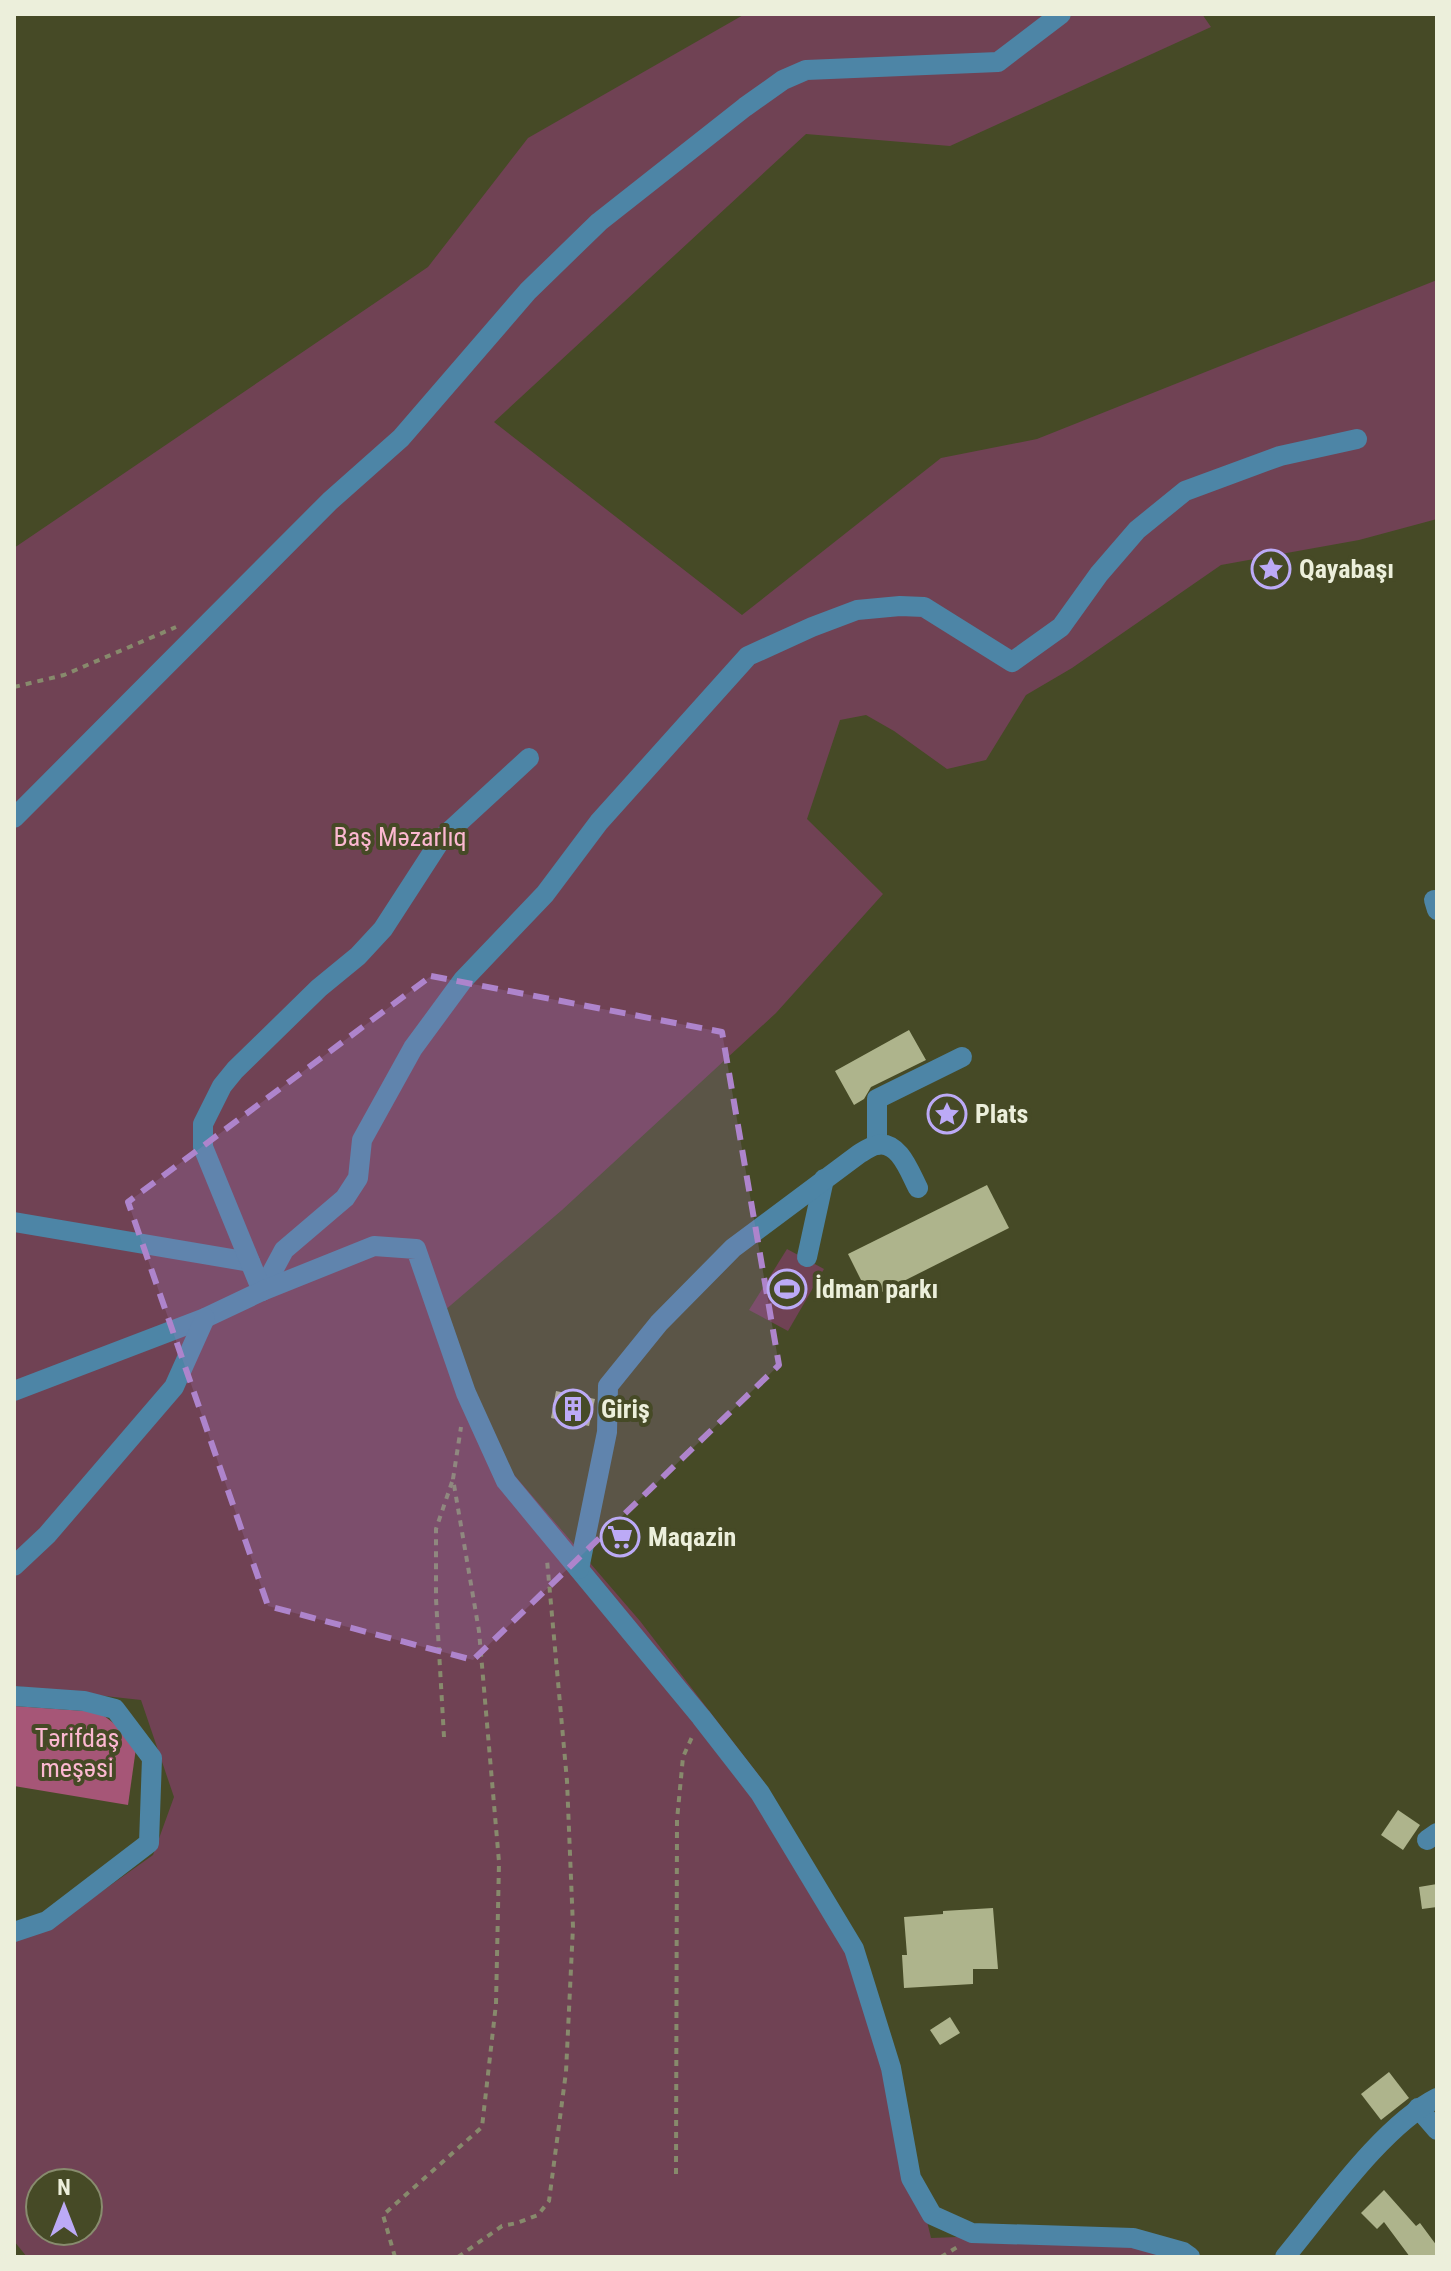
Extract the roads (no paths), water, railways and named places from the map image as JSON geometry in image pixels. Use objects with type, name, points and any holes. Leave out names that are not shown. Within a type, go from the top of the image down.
[{"type":"street","points":[[14,818],[330,501],[401,438],[528,291],[599,222],[745,107],[783,80],[806,70],[998,62],[1061,14]]},
{"type":"street","points":[[262,1291],[284,1250],[345,1198],[358,1178],[362,1140],[413,1048],[463,980],[545,894],[599,822],[748,656],[857,610],[900,606],[924,607],[1012,662],[1061,627],[1137,530],[1185,491],[1280,456],[1357,439]]},
{"type":"street","points":[[262,1291],[203,1147],[203,1124],[222,1086],[319,988],[358,956],[383,929],[442,838],[529,758]]},
{"type":"street","points":[[877,1145],[877,1099],[962,1057]]},
{"type":"street","points":[[579,1569],[607,1432],[608,1386],[659,1323],[733,1248],[859,1154],[877,1145],[888,1146],[901,1155],[918,1188]]},
{"type":"street","points":[[807,1257],[824,1179]]},
{"type":"street","points":[[14,1222],[250,1262]]},
{"type":"street","points":[[14,1391],[205,1318],[262,1291],[374,1246],[416,1249],[466,1393],[506,1481],[760,1793],[854,1949],[891,2068],[911,2178],[932,2215],[972,2233],[1133,2238],[1183,2252],[1190,2257]]},
{"type":"street","points":[[14,1566],[47,1535],[174,1387],[205,1318]]},
{"type":"street","points":[[14,1696],[84,1701],[115,1709],[152,1758],[149,1843],[47,1921],[14,1932]]},
{"type":"street","points":[[1285,2257],[1371,2155],[1428,2103],[1437,2130]]},
{"type":"place","name":"Qayabaşı","points":[[1271,569]]},
{"type":"place","name":"Plats","points":[[947,1114]]},
{"type":"place","name":"İdman parkı","points":[[787,1289]]},
{"type":"place","name":"Giriş","points":[[573,1409]]},
{"type":"place","name":"Maqazin","points":[[620,1537]]},
{"type":"park label","name":"Baş Məzarlıq","points":[[400,837]]},
{"type":"park label","name":"Tərifdaş meşəsi","points":[[77,1753]]}]
